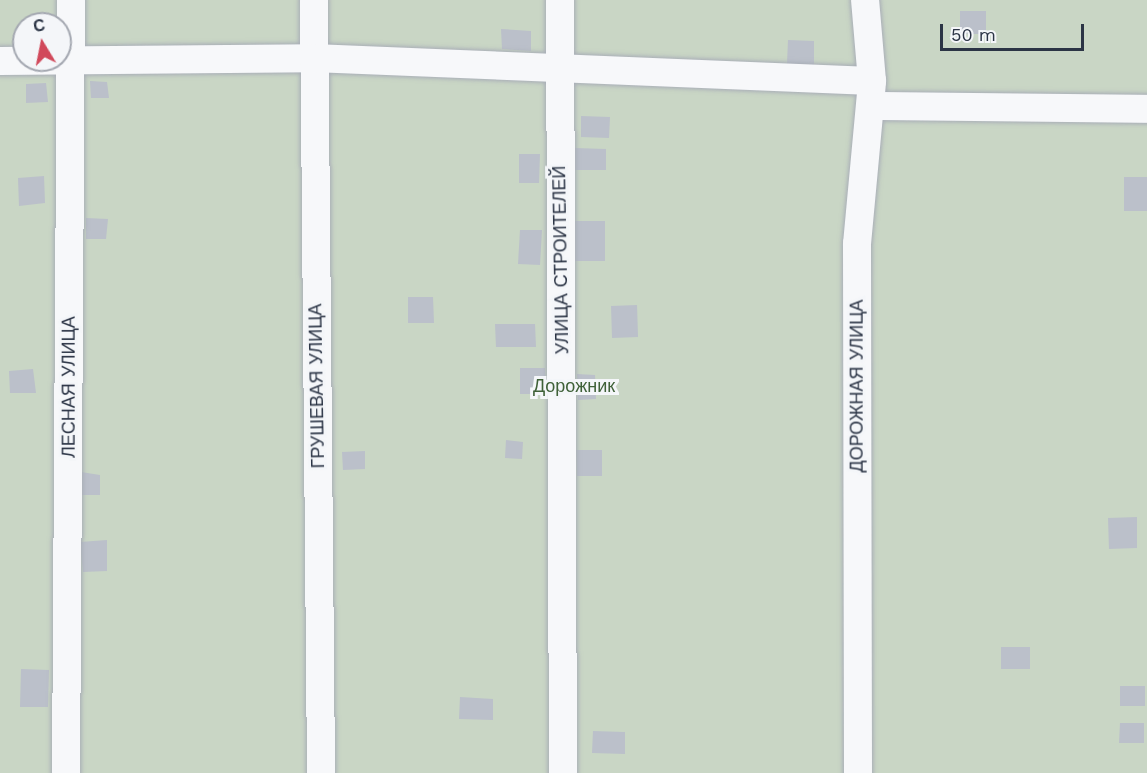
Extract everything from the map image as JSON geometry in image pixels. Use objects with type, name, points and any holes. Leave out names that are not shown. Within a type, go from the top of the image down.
[{"type":"street","name":"ГРУШЕВАЯ УЛИЦА","points":[[314,0],[321,773]]},
{"type":"street","name":"УЛИЦА СТРОИТЕЛЕЙ","points":[[560,0],[563,773]]},
{"type":"street","name":"ДОРОЖНАЯ УЛИЦА","points":[[858,773],[857,244],[872,94],[865,0]]},
{"type":"street","points":[[72,62],[313,58],[559,68],[872,94],[1147,109]]},
{"type":"street","name":"ЛЕСНАЯ УЛИЦА","points":[[66,773],[71,72]]},
{"type":"green space","name":"Дорожник","points":[[0,0],[1147,0],[1147,773],[0,773]]},
{"type":"building","points":[[960,11],[986,11],[986,34],[960,34]]},
{"type":"building","points":[[501,29],[531,31],[531,51],[502,49]]},
{"type":"building","points":[[788,40],[814,41],[814,65],[787,64]]},
{"type":"building","points":[[90,81],[107,82],[109,98],[91,98]]},
{"type":"building","points":[[46,83],[48,102],[26,103],[26,84]]},
{"type":"building","points":[[581,116],[610,117],[609,138],[581,137]]},
{"type":"building","points":[[575,148],[606,149],[606,170],[575,170]]},
{"type":"building","points":[[519,154],[540,154],[539,183],[519,183]]},
{"type":"building","points":[[44,176],[45,203],[19,206],[18,178]]},
{"type":"building","points":[[1124,177],[1147,177],[1147,211],[1124,211]]},
{"type":"building","points":[[86,218],[108,219],[106,239],[86,239]]},
{"type":"building","points":[[572,221],[605,221],[605,261],[572,261]]},
{"type":"building","points":[[520,230],[542,230],[540,265],[518,264]]},
{"type":"building","points":[[408,297],[433,297],[434,323],[408,323]]},
{"type":"building","points":[[637,305],[638,337],[612,338],[611,306]]},
{"type":"building","points":[[495,324],[535,324],[536,347],[496,347]]},
{"type":"building","points":[[520,368],[545,368],[546,394],[520,394]]},
{"type":"building","points":[[33,369],[36,393],[10,393],[9,371]]},
{"type":"building","points":[[577,374],[595,375],[596,399],[578,400]]},
{"type":"building","points":[[506,440],[523,442],[522,459],[505,458]]},
{"type":"building","points":[[576,450],[602,450],[602,476],[577,476]]},
{"type":"building","points":[[365,451],[365,469],[343,470],[342,452]]},
{"type":"building","points":[[81,472],[100,475],[100,495],[82,495]]},
{"type":"building","points":[[1137,517],[1137,548],[1109,549],[1108,518]]},
{"type":"building","points":[[107,540],[107,571],[83,572],[80,542]]},
{"type":"building","points":[[1001,647],[1030,647],[1030,669],[1001,669]]},
{"type":"building","points":[[21,669],[49,670],[48,707],[20,707]]},
{"type":"building","points":[[1120,686],[1145,686],[1145,706],[1120,706]]},
{"type":"building","points":[[460,697],[493,699],[493,720],[459,719]]},
{"type":"building","points":[[1120,723],[1144,723],[1144,743],[1119,743]]},
{"type":"building","points":[[593,731],[625,732],[625,754],[592,753]]}]
